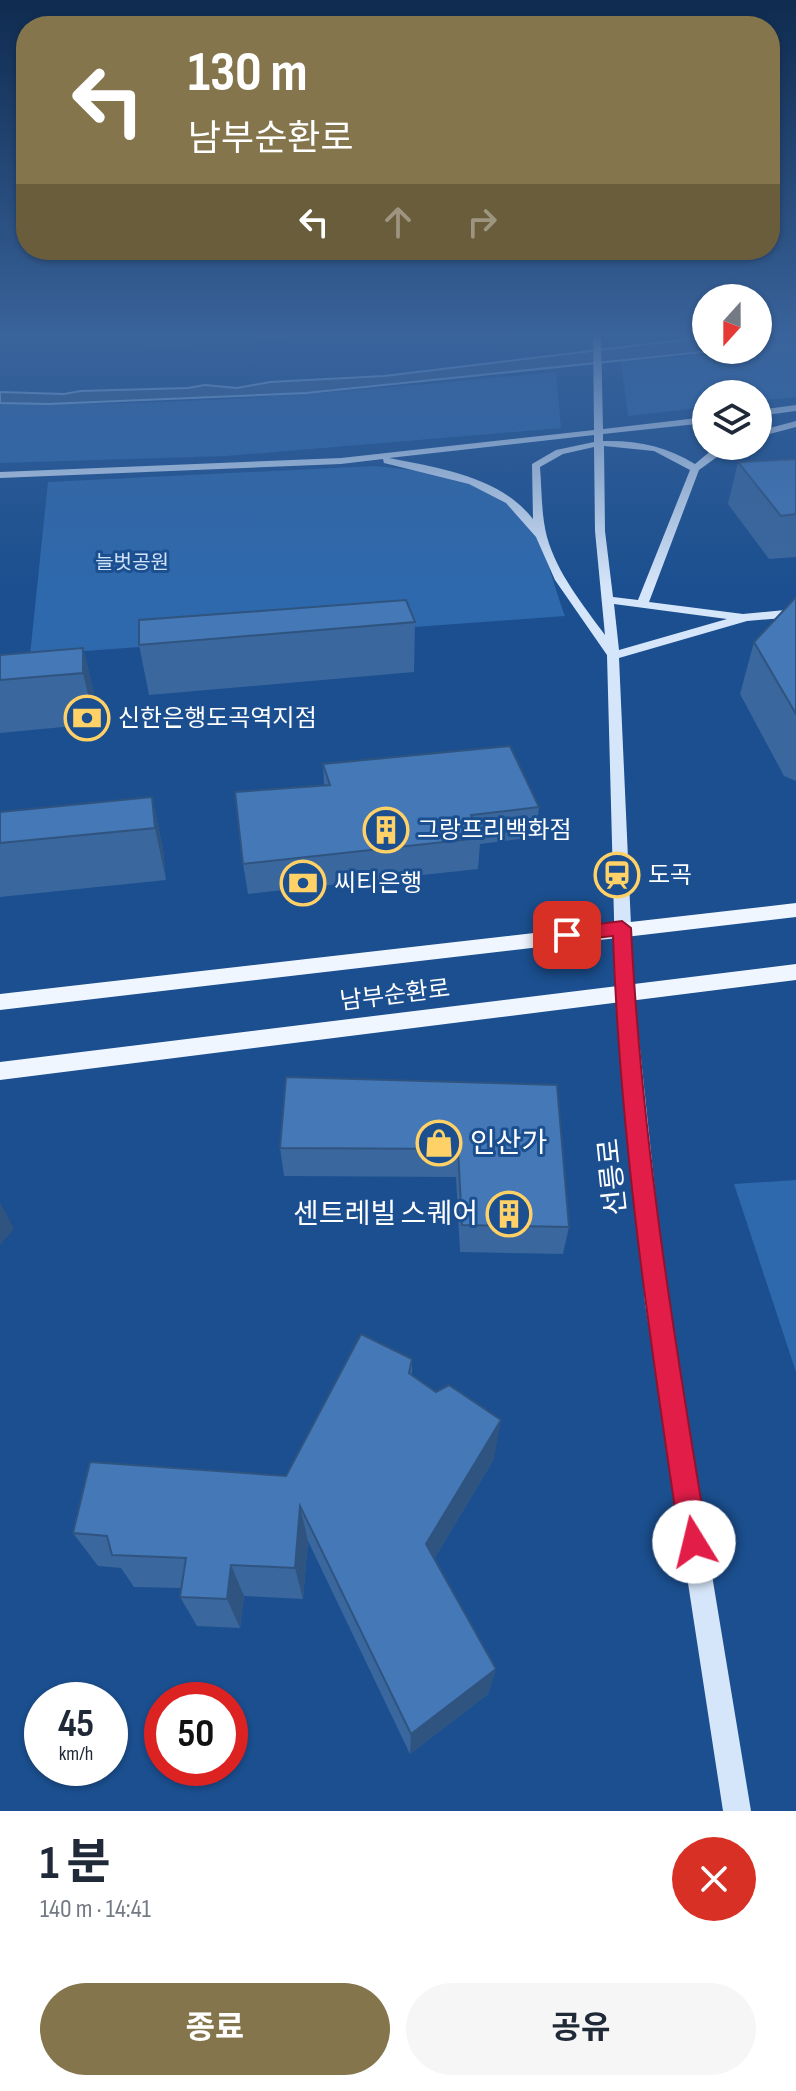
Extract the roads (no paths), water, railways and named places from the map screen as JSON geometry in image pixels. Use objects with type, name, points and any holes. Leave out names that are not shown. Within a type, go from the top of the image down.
[{"type":"main road","name":"남부순환로","points":[[0,1002],[796,910]]},
{"type":"main road","name":"남부순환로","points":[[0,1071],[796,972]]},
{"type":"street","name":"선릉로","points":[[598,418],[600,531],[613,656],[625,992],[656,1303],[737,1811]]},
{"type":"street","points":[[0,475],[90,474],[370,458],[692,422]]},
{"type":"street","points":[[772,430],[796,424]]},
{"type":"street","points":[[541,536],[535,466],[545,457],[561,451],[622,444],[650,447],[674,455],[695,469]]},
{"type":"street","points":[[370,458],[466,478],[494,489],[517,505],[541,536],[579,607],[613,656],[746,617],[796,613]]},
{"type":"street","points":[[643,603],[695,469],[706,460]]},
{"type":"street","points":[[607,600],[746,617]]},
{"type":"place","name":"신한은행도곡역지점","points":[[87,718]]},
{"type":"place","name":"그랑프리백화점","points":[[386,830]]},
{"type":"place","name":"도곡","points":[[617,875]]},
{"type":"place","name":"씨티은행","points":[[303,883]]},
{"type":"place","name":"인산가","points":[[439,1143]]},
{"type":"place","name":"센트레빌 스퀘어","points":[[509,1214]]},
{"type":"park label","name":"늘벗공원","points":[[132,563]]}]
